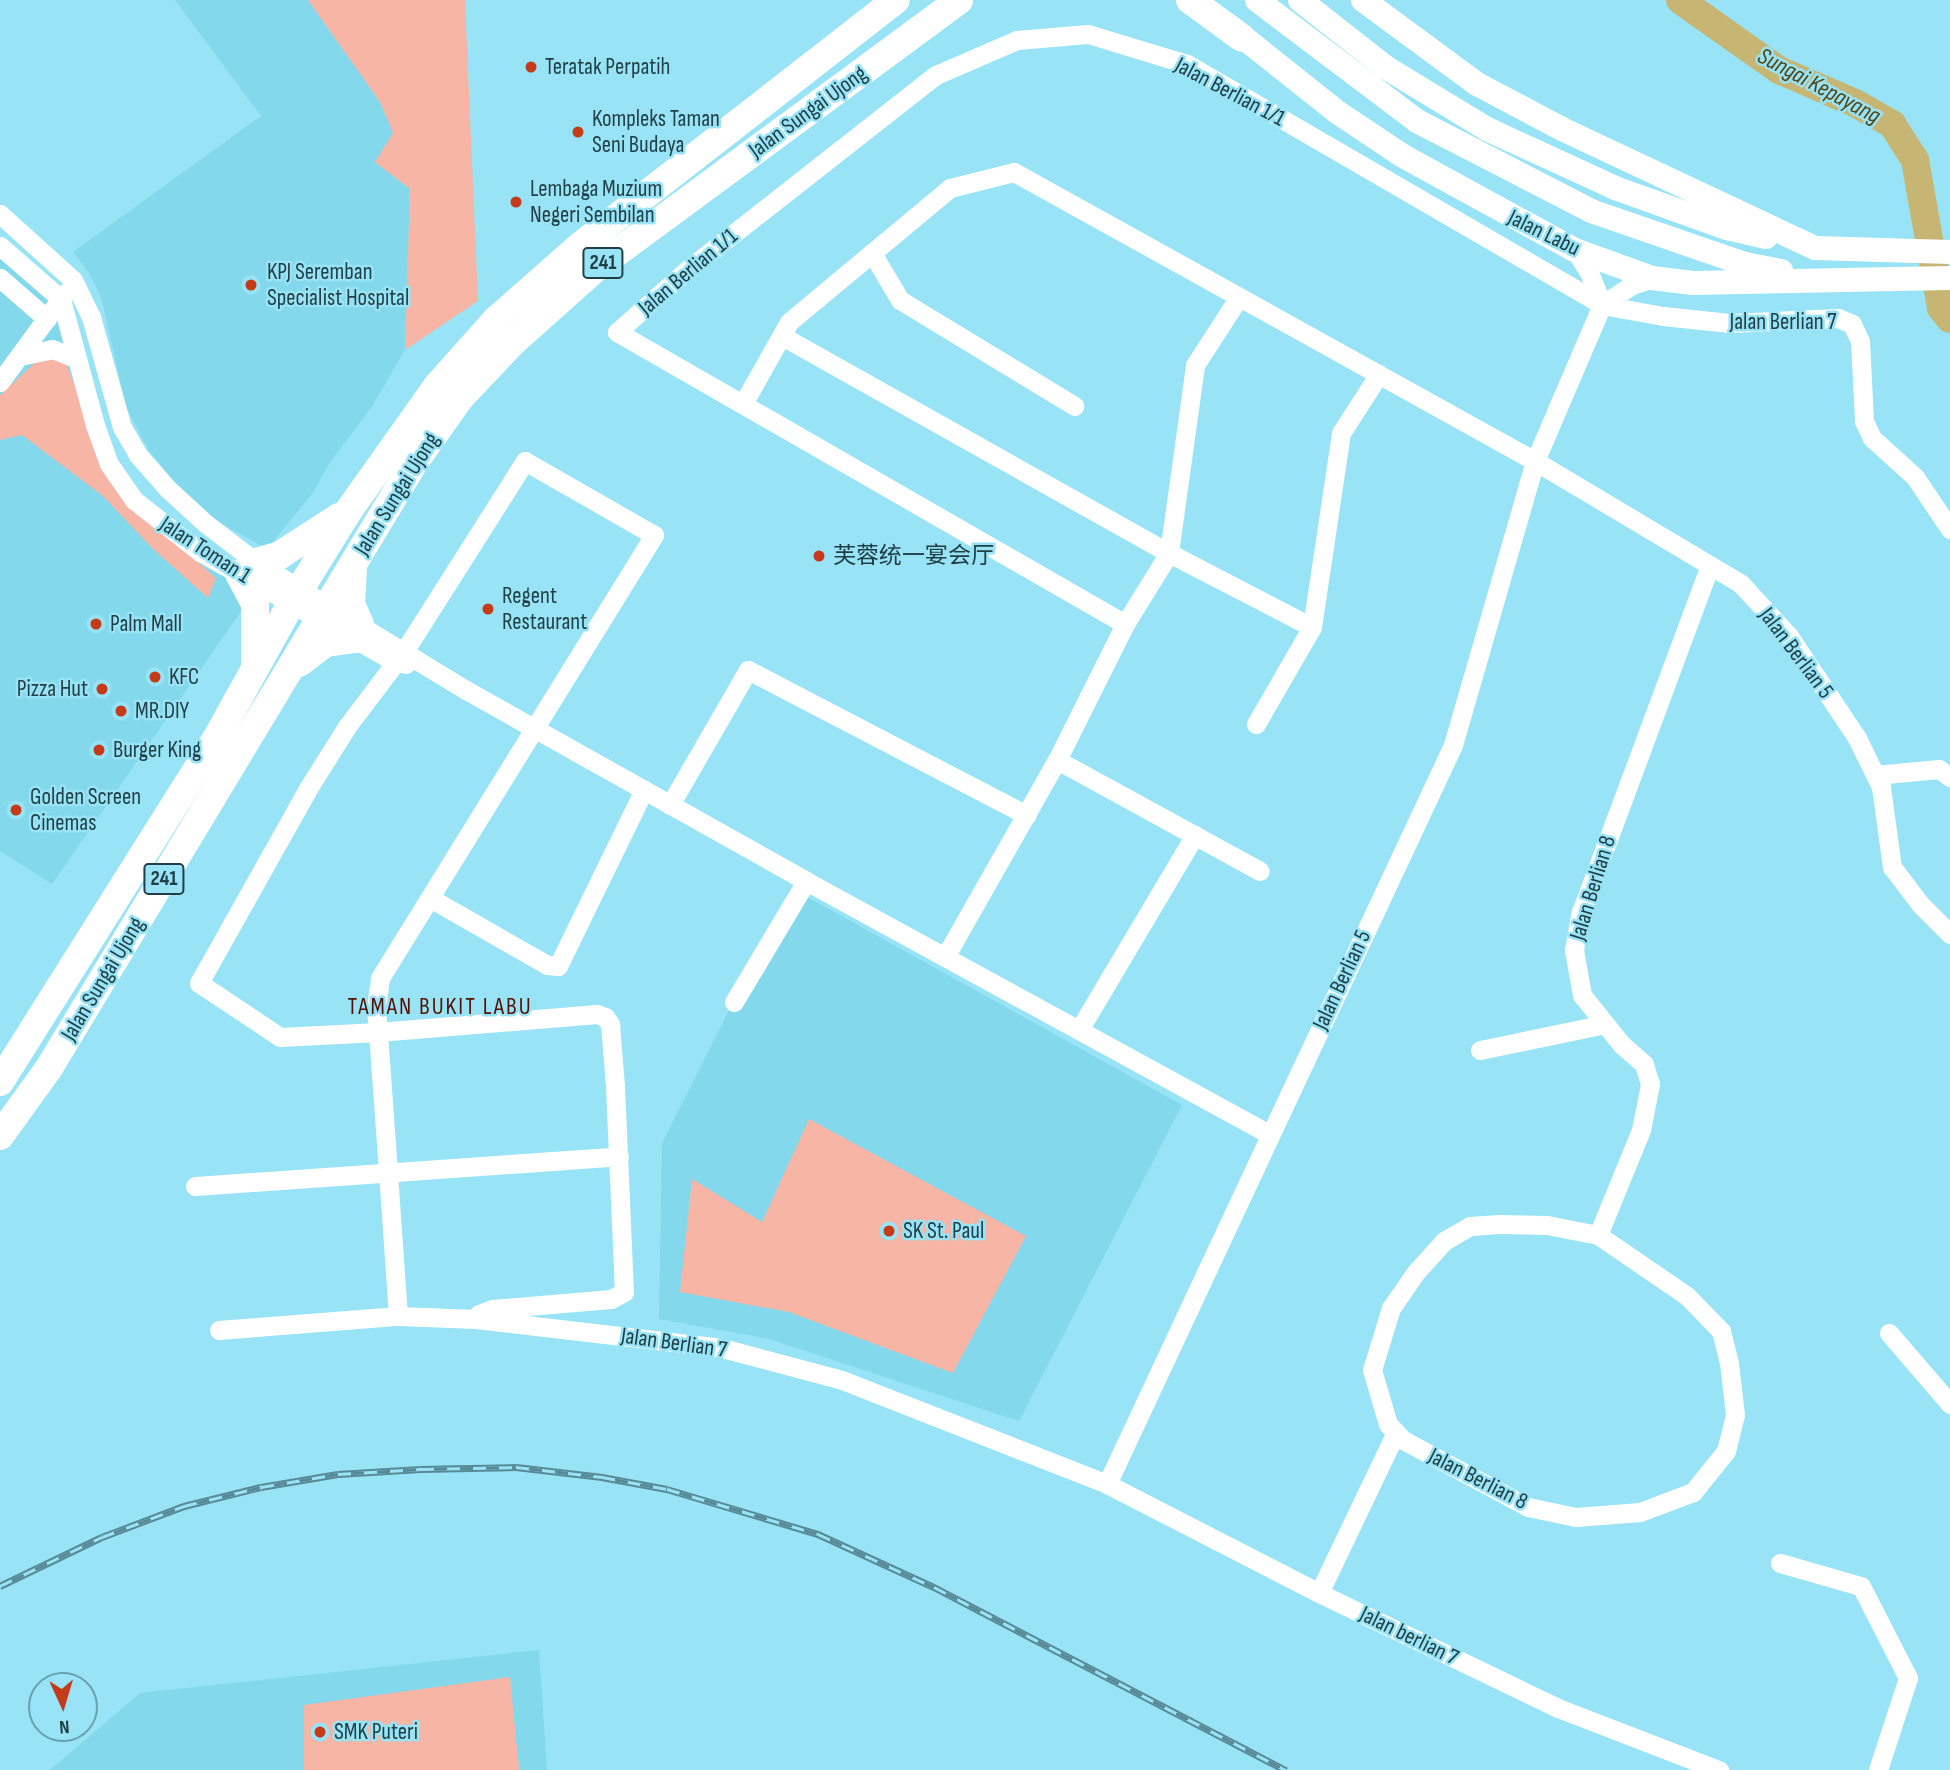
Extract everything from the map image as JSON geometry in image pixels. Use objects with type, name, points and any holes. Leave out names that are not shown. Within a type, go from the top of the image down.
[{"type":"highway","name":"Jalan Sungai Ujong","points":[[0,1082],[216,739],[296,595],[349,510],[437,386],[496,320],[580,246],[896,0]]},
{"type":"highway","name":"Jalan Sungai Ujong","points":[[0,1136],[49,1068],[414,463],[460,398],[513,342],[596,268],[959,0]]},
{"type":"highway","points":[[1190,0],[1242,38]]},
{"type":"highway","points":[[255,668],[255,604],[248,568],[300,544],[349,510]]},
{"type":"highway","points":[[289,671],[326,643],[358,631],[351,604],[354,562]]},
{"type":"main road","name":"Jalan Labu","points":[[1202,0],[1242,38],[1337,112],[1403,156],[1575,250],[1652,278],[1693,284],[1950,278]]},
{"type":"main road","points":[[1258,0],[1417,121],[1591,211],[1745,264],[1823,280]]},
{"type":"main road","points":[[1300,0],[1385,67],[1487,129],[1627,192],[1727,228],[1815,248],[1950,252]]},
{"type":"main road","points":[[1363,0],[1477,84],[1562,129],[1815,248]]},
{"type":"street","name":"Jalan Berlian 1/1","points":[[744,402],[617,332],[687,270],[936,75],[1017,40],[1088,34],[1187,64],[1602,305]]},
{"type":"street","points":[[1125,624],[744,402],[789,322],[950,188],[1014,172],[1535,461]]},
{"type":"street","name":"Jalan Toman 1","points":[[0,214],[72,280],[91,317],[122,427],[138,455],[167,488],[248,568]]},
{"type":"street","points":[[0,246],[61,299]]},
{"type":"street","points":[[1575,250],[1589,272],[1602,305],[1632,285],[1652,278]]},
{"type":"street","points":[[872,253],[900,300],[1074,406]]},
{"type":"street","points":[[0,278],[47,319]]},
{"type":"street","points":[[0,382],[72,280]]},
{"type":"street","points":[[945,957],[1057,760],[1125,624],[1170,553],[1195,365],[1239,297]]},
{"type":"street","name":"Jalan Toman 1","points":[[61,299],[76,359],[109,464],[134,500],[183,541],[248,568],[400,656]]},
{"type":"street","name":"Jalan Berlian 5","points":[[1107,1484],[1269,1133],[1453,745],[1535,461],[1602,305]]},
{"type":"street","name":"Jalan Berlian 7","points":[[1602,305],[1663,316],[1730,323],[1838,318],[1852,324],[1860,341],[1864,421],[1868,430],[1872,438],[1915,477],[1950,529]]},
{"type":"street","points":[[782,336],[1170,553],[1312,627]]},
{"type":"street","points":[[20,356],[52,349],[76,359]]},
{"type":"street","points":[[1256,724],[1312,627],[1341,433],[1379,374]]},
{"type":"street","points":[[398,1316],[388,1172],[378,1032],[376,1007],[380,978],[536,730],[654,535],[525,461],[400,656],[348,725],[309,787],[199,983],[280,1037],[378,1032],[597,1014],[605,1017],[610,1024],[619,1156],[624,1292],[611,1299],[492,1309],[479,1314],[476,1319]]},
{"type":"street","name":"Jalan Berlian 5","points":[[1535,461],[1741,584],[1789,636],[1857,738],[1881,787],[1892,867],[1921,905],[1950,934]]},
{"type":"street","name":"Jalan Berlian 8","points":[[1598,1235],[1641,1130],[1650,1084],[1644,1064],[1622,1045],[1582,995],[1574,950],[1581,912],[1710,565]]},
{"type":"street","points":[[400,656],[428,668],[806,881],[1269,1133]]},
{"type":"street","points":[[670,805],[748,670],[1027,815]]},
{"type":"street","points":[[1057,760],[1260,871]]},
{"type":"street","points":[[1875,775],[1939,769],[1950,777]]},
{"type":"street","points":[[430,898],[547,965],[558,966],[644,790]]},
{"type":"street","points":[[1079,1030],[1195,835]]},
{"type":"street","points":[[734,1002],[806,881]]},
{"type":"street","points":[[1479,1050],[1605,1024]]},
{"type":"street","points":[[195,1186],[619,1156]]},
{"type":"street","name":"Jalan Berlian 8","points":[[1499,1224],[1547,1225],[1598,1235],[1686,1296],[1721,1331],[1729,1363],[1735,1415],[1726,1451],[1693,1492],[1640,1512],[1576,1517],[1528,1507],[1403,1440],[1388,1424],[1372,1370],[1391,1308],[1416,1272],[1444,1241],[1470,1226],[1499,1224]]},
{"type":"street","name":"Jalan Berlian 7","points":[[219,1330],[398,1316],[476,1319],[735,1351],[842,1380],[1107,1484]]},
{"type":"street","points":[[1889,1333],[1950,1404]]},
{"type":"street","points":[[1319,1592],[1396,1432]]},
{"type":"street","name":"Jalan berlian 7","points":[[1107,1484],[1319,1592],[1558,1708],[1720,1770]]},
{"type":"street","points":[[1780,1563],[1861,1586],[1908,1678],[1878,1770]]},
{"type":"shaded area","name":"KPJ Seremban Specialist Hospital","points":[[175,0],[308,0],[380,102],[394,133],[375,162],[410,189],[405,350],[371,408],[330,462],[312,494],[267,549],[215,520],[179,488],[148,449],[126,407],[101,297],[89,273],[73,252],[261,116]]},
{"type":"shaded area","points":[[308,0],[465,0],[478,301],[405,350],[410,189],[375,162],[393,133],[380,102]]},
{"type":"shaded area","name":"Palm Mall","points":[[0,250],[30,277],[61,317],[115,492],[253,594],[52,884],[0,851]]},
{"type":"shaded area","points":[[41,357],[65,360],[80,399],[134,506],[216,578],[208,598],[152,548],[103,496],[22,435],[0,440],[0,395]]},
{"type":"shaded area","name":"SK St. Paul","points":[[791,888],[1182,1105],[1019,1421],[766,1338],[659,1319],[662,1143]]},
{"type":"shaded area","points":[[809,1119],[1026,1236],[953,1373],[789,1312],[680,1292],[692,1179],[762,1222]]},
{"type":"shaded area","name":"SMK Puteri","points":[[539,1650],[547,1770],[50,1770],[83,1742],[98,1742],[98,1729],[140,1693]]},
{"type":"shaded area","points":[[510,1677],[519,1770],[304,1770],[304,1705]]},
{"type":"waterway","name":"Sungai Kepayang","points":[[1680,0],[1779,70],[1855,103],[1892,124],[1915,160],[1941,308],[1950,319]]},
{"type":"railway","points":[[0,1586],[102,1537],[184,1506],[261,1487],[338,1474],[421,1469],[516,1467],[602,1477],[667,1489],[818,1534],[934,1587],[1286,1770]]},
{"type":"place","name":"Teratak Perpatih","points":[[531,67]]},
{"type":"place","name":"Kompleks Taman Seni Budaya","points":[[578,132]]},
{"type":"place","name":"Lembaga Muzium Negeri Sembilan","points":[[516,202]]},
{"type":"place","name":"KPJ Seremban Specialist Hospital","points":[[251,285]]},
{"type":"place","name":"芙蓉统一宴会厅","points":[[819,556]]},
{"type":"place","name":"Regent Restaurant","points":[[488,609]]},
{"type":"place","name":"Palm Mall","points":[[96,624]]},
{"type":"place","name":"KFC","points":[[155,677]]},
{"type":"place","name":"Pizza Hut","points":[[102,689]]},
{"type":"place","name":"MR.DIY","points":[[121,711]]},
{"type":"place","name":"Burger King","points":[[99,750]]},
{"type":"place","name":"Golden Screen Cinemas","points":[[16,810]]},
{"type":"place","name":"SK St. Paul","points":[[889,1231]]},
{"type":"place","name":"SMK Puteri","points":[[320,1732]]},
{"type":"district","name":"TAMAN BUKIT LABU","points":[[440,1007]]}]
